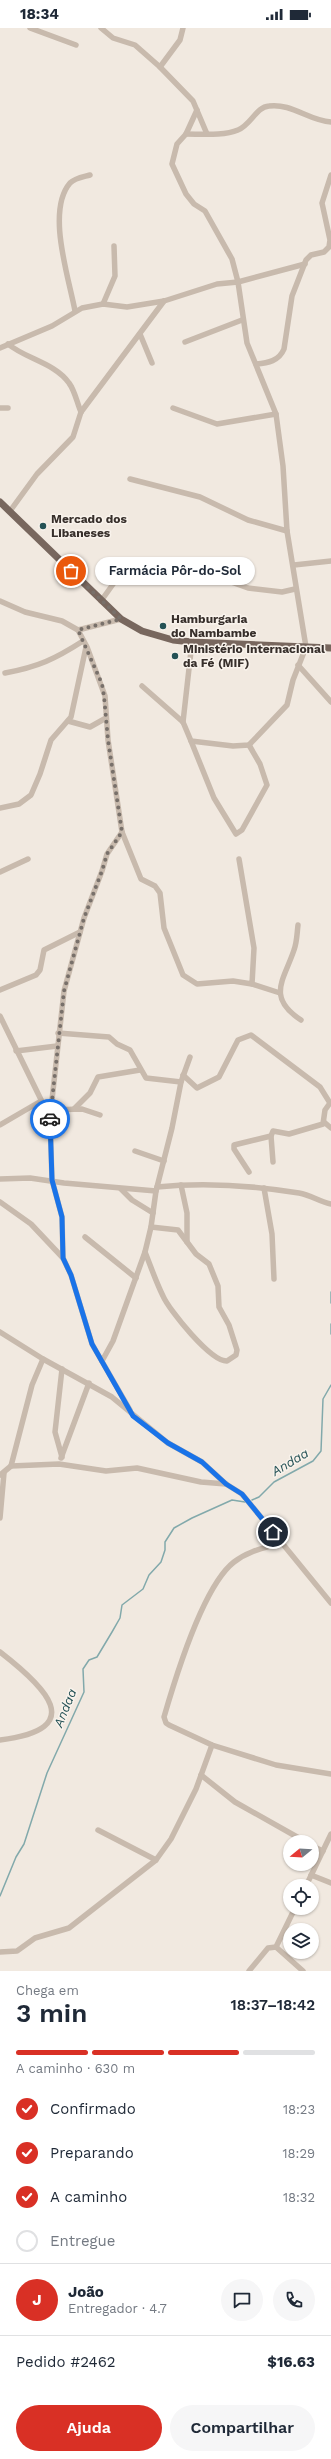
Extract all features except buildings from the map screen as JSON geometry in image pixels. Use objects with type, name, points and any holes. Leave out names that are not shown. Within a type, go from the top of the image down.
[{"type":"main road","points":[[0,502],[121,619],[148,633],[192,642],[331,648]]},
{"type":"street","points":[[30,28],[76,45]]},
{"type":"street","points":[[101,28],[113,38],[136,45],[160,67],[192,101],[207,134]]},
{"type":"street","points":[[160,67],[180,40],[184,28]]},
{"type":"street","points":[[186,134],[207,134],[238,131],[248,125],[263,107],[270,105],[288,107],[318,121],[331,122]]},
{"type":"street","points":[[191,741],[233,746],[249,745],[287,705],[298,665],[306,647],[295,589],[294,565],[287,530],[283,466],[276,414],[247,343],[242,320],[238,282],[226,247],[217,234],[205,211],[194,204],[186,194],[172,164],[177,144],[186,134],[197,110]]},
{"type":"street","points":[[256,364],[277,359],[284,349],[292,296],[307,258],[324,252],[329,247],[330,240],[322,203],[331,174]]},
{"type":"street","points":[[75,310],[58,216],[64,193],[71,182],[90,175]]},
{"type":"street","points":[[103,304],[115,276],[114,246]]},
{"type":"street","points":[[1,349],[8,344],[52,326],[75,310],[103,304],[127,307],[164,301],[217,284],[238,282],[305,264]]},
{"type":"street","points":[[10,511],[37,474],[73,437],[81,412],[164,301]]},
{"type":"street","points":[[185,342],[242,320]]},
{"type":"street","points":[[140,334],[152,364]]},
{"type":"street","points":[[8,344],[17,352],[62,376],[70,384],[81,412]]},
{"type":"street","points":[[0,408],[8,408]]},
{"type":"street","points":[[173,408],[216,424],[276,414]]},
{"type":"street","points":[[130,479],[200,497],[248,520],[287,530]]},
{"type":"street","points":[[294,565],[331,561]]},
{"type":"street","points":[[101,601],[126,566],[134,563],[153,569],[196,564],[220,578],[248,588],[282,592],[295,589]]},
{"type":"street","points":[[0,601],[25,612],[62,621],[78,630],[84,641],[102,684],[122,832],[141,879],[155,886],[160,893],[164,928],[183,975],[197,984],[233,981],[252,984],[280,993]]},
{"type":"street","points":[[78,630],[121,619]]},
{"type":"street","points":[[4,673],[33,667],[54,660],[84,641]]},
{"type":"street","points":[[183,722],[192,642]]},
{"type":"street","points":[[0,808],[19,804],[28,799],[40,774],[51,740],[68,721],[73,711],[86,647]]},
{"type":"street","points":[[298,665],[331,702]]},
{"type":"street","points":[[142,686],[183,722],[214,798],[236,834],[242,830],[267,785],[260,764],[249,745]]},
{"type":"street","points":[[68,721],[90,727],[106,718]]},
{"type":"street","points":[[63,1258],[62,1217],[52,1180],[50,1118],[58,1033],[64,991],[80,932],[107,854],[122,832]]},
{"type":"street","points":[[0,872],[28,859]]},
{"type":"street","points":[[239,859],[254,948],[252,984]]},
{"type":"street","points":[[298,925],[294,950],[281,980],[280,993],[287,1010],[301,1020]]},
{"type":"street","points":[[0,990],[36,975],[40,970],[44,950],[80,932]]},
{"type":"street","points":[[0,1016],[50,1118]]},
{"type":"street","points":[[58,1033],[109,1036],[117,1044],[130,1050],[140,1070],[146,1078],[181,1082]]},
{"type":"street","points":[[183,1075],[197,1088],[216,1079],[238,1040],[251,1036],[320,1087],[330,1103],[325,1110],[324,1122],[321,1126],[289,1134],[273,1130],[271,1136],[273,1162]]},
{"type":"street","points":[[16,1051],[57,1046]]},
{"type":"street","points":[[102,1361],[113,1341],[145,1252],[152,1227],[156,1189],[164,1161],[181,1082],[190,1057]]},
{"type":"street","points":[[74,1109],[90,1093],[98,1077],[140,1070]]},
{"type":"street","points":[[0,1125],[41,1101]]},
{"type":"street","points":[[51,1110],[90,1110],[100,1115]]},
{"type":"street","points":[[324,1122],[331,1128]]},
{"type":"street","points":[[250,1172],[234,1149],[234,1145],[271,1136]]},
{"type":"street","points":[[135,1151],[164,1161]]},
{"type":"street","points":[[0,1179],[52,1180],[64,1183],[121,1188],[156,1189],[181,1185],[219,1184],[300,1193],[331,1204]]},
{"type":"street","points":[[181,1185],[187,1212],[187,1242]]},
{"type":"street","points":[[121,1188],[132,1200],[153,1213]]},
{"type":"street","points":[[264,1188],[272,1234],[274,1279]]},
{"type":"street","points":[[0,1202],[31,1224],[63,1258],[71,1275],[92,1344],[133,1416]]},
{"type":"street","points":[[145,1252],[162,1296],[170,1308],[201,1344],[222,1361],[226,1361],[236,1355],[237,1350],[229,1324],[219,1306],[215,1277],[209,1264],[196,1254],[178,1230],[152,1227]]},
{"type":"street","points":[[85,1237],[136,1278]]},
{"type":"street","points":[[0,1332],[42,1359],[89,1383],[112,1397],[133,1416],[168,1443],[202,1462],[250,1503],[331,1603]]},
{"type":"street","points":[[0,1518],[2,1474],[11,1466],[32,1385],[42,1359]]},
{"type":"street","points":[[62,1369],[55,1432],[62,1457]]},
{"type":"street","points":[[59,1464],[89,1383]]},
{"type":"street","points":[[11,1466],[59,1464],[106,1471],[137,1468],[201,1482],[226,1484]]},
{"type":"street","points":[[281,1543],[252,1551],[233,1563],[222,1574],[197,1620],[164,1717],[166,1723],[212,1745],[276,1765],[331,1774]]},
{"type":"street","points":[[0,1652],[32,1678],[46,1693],[52,1712],[49,1722],[39,1732],[24,1737],[0,1740]]},
{"type":"street","points":[[0,1952],[17,1951],[35,1938],[69,1928],[156,1860],[171,1839],[201,1775],[212,1745]]},
{"type":"street","points":[[201,1775],[226,1796],[294,1835]]},
{"type":"street","points":[[98,1830],[156,1860]]},
{"type":"street","points":[[309,1879],[331,1834]]},
{"type":"street","points":[[319,1849],[323,1851]]},
{"type":"street","points":[[311,1875],[331,1883]]},
{"type":"street","points":[[276,1947],[292,1915]]},
{"type":"street","points":[[249,1971],[268,1948],[276,1947],[303,1971]]},
{"type":"waterway","name":"Andaa","points":[[331,1292],[331,1303]]},
{"type":"waterway","name":"Andaa","points":[[331,1324],[331,1334]]},
{"type":"waterway","name":"Andaa","points":[[252,1500],[259,1497],[274,1482],[313,1461],[321,1451],[323,1399],[331,1385]]},
{"type":"waterway","name":"Andaa","points":[[0,1896],[16,1857],[24,1844],[47,1773],[84,1692],[83,1669],[89,1660],[97,1657],[120,1618],[122,1605],[143,1589],[149,1575],[161,1562],[165,1550],[165,1542],[174,1528],[232,1500],[245,1502]]},
{"type":"way so far","points":[[50,1119],[53,1102],[58,1033],[64,991],[84,918],[107,854],[122,832],[108,740],[102,684],[78,630],[121,619],[71,571]]},
{"type":"place","name":"Mercado dos Libaneses","points":[[43,526]]},
{"type":"place","name":"Farmácia Pôr-do-Sol","points":[[71,571]]},
{"type":"place","name":"Hamburgaria do Nambambe","points":[[163,626]]},
{"type":"place","name":"Ministério Internacional da Fé (MIF)","points":[[175,656]]},
{"type":"route","points":[[50,1119],[52,1127],[52,1180],[62,1217],[64,1240],[63,1258],[71,1275],[92,1344],[133,1416],[168,1443],[202,1462],[226,1484],[242,1494],[273,1532]]}]
